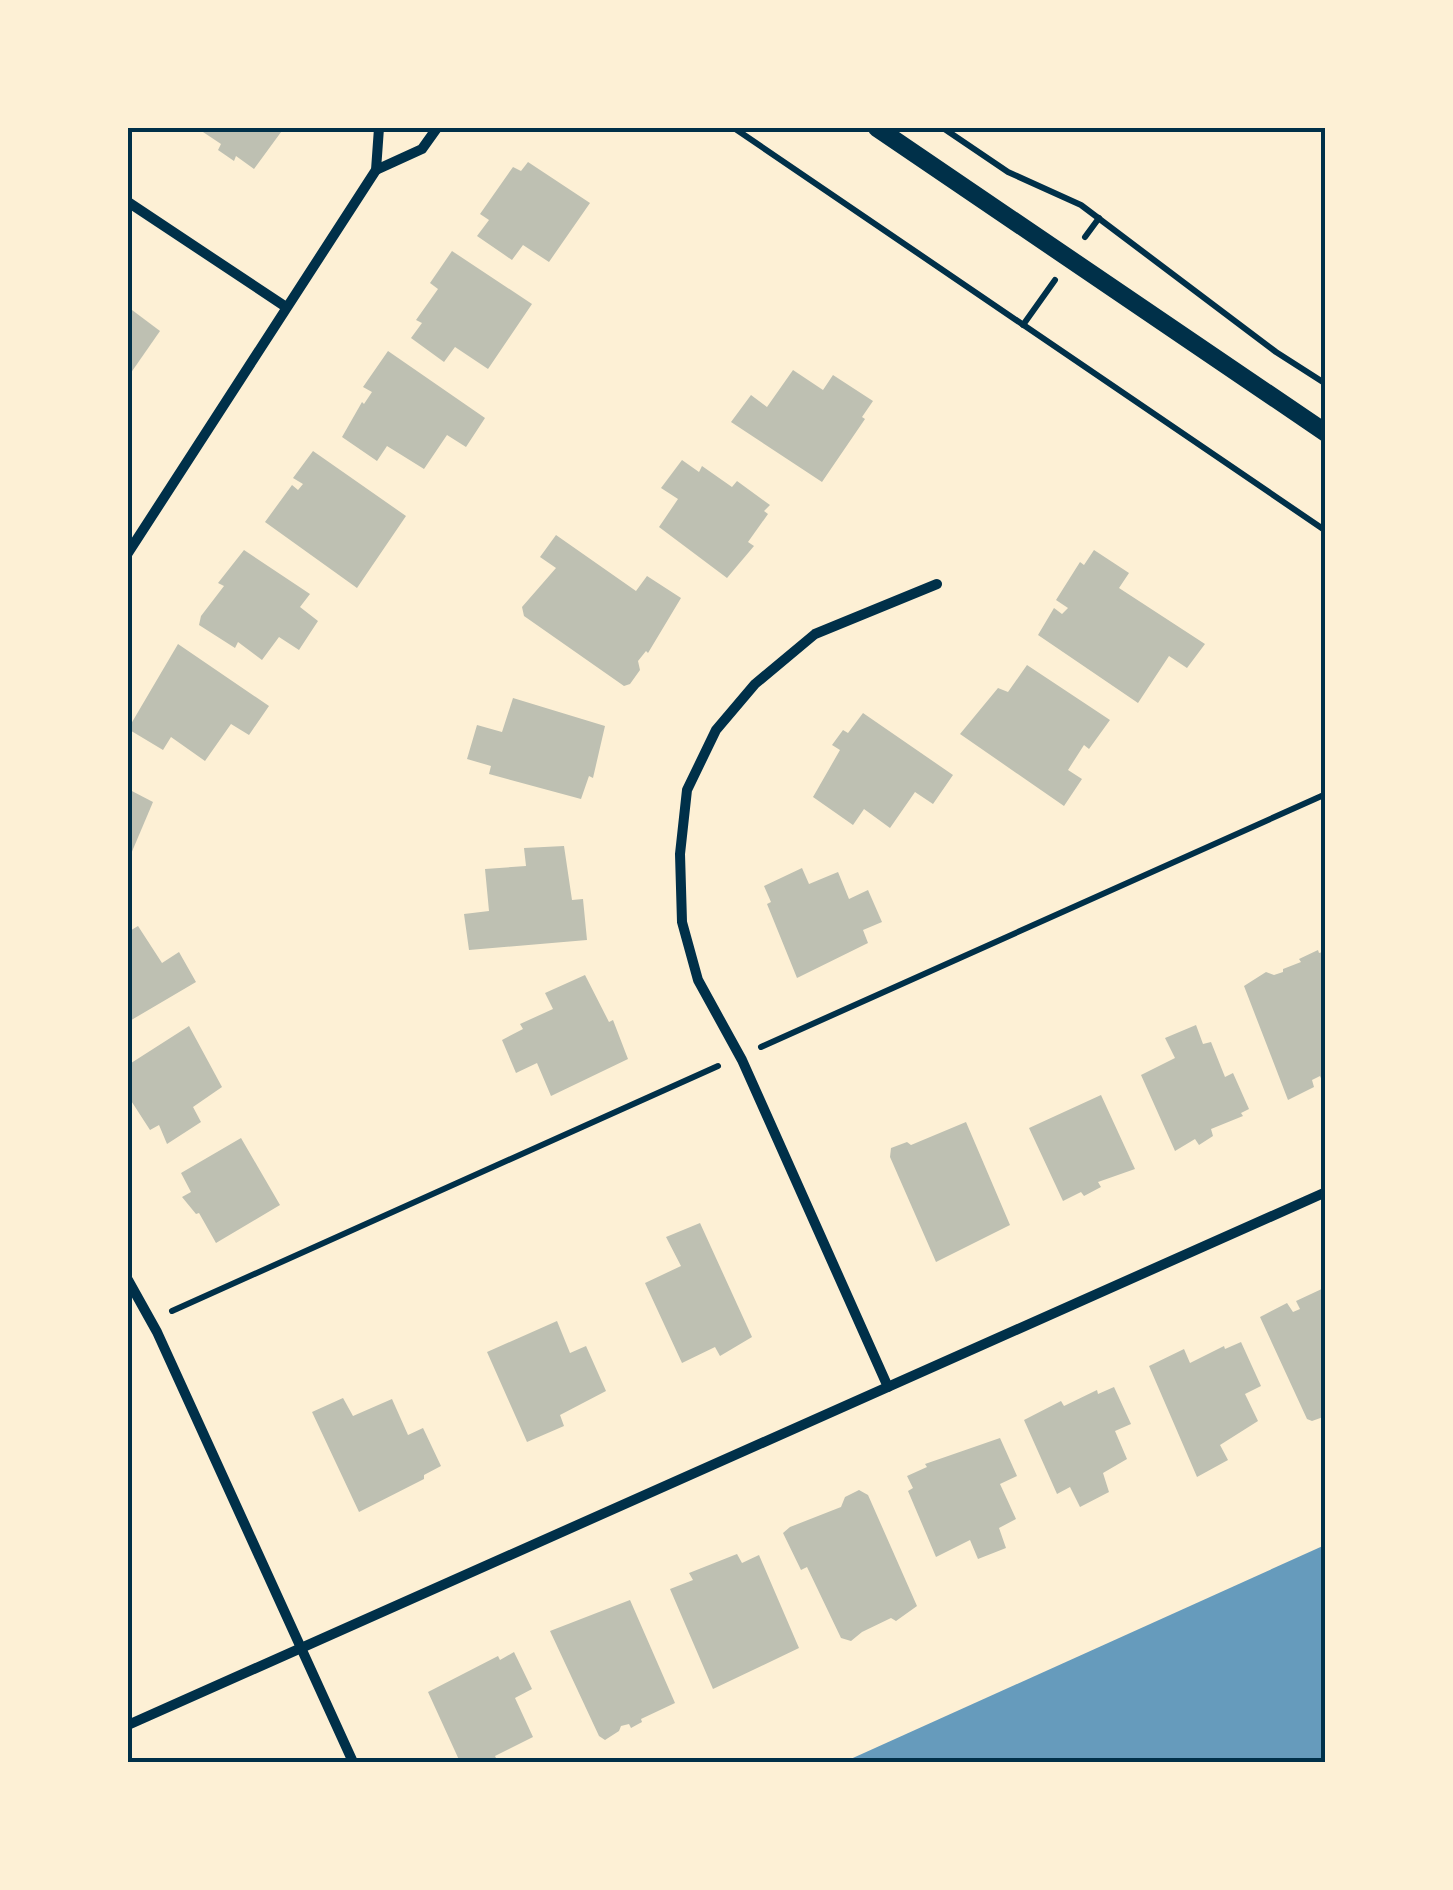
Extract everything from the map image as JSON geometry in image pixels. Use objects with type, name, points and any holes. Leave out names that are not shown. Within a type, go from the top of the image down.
[{"type":"street","points":[[128,553],[376,170],[379,128]]},
{"type":"street","points":[[376,170],[422,149],[437,128]]},
{"type":"street","points":[[877,128],[1326,434]]},
{"type":"street","points":[[128,202],[286,307]]},
{"type":"street","points":[[888,1386],[742,1060],[698,980],[682,922],[680,854],[687,790],[716,730],[755,684],[815,634],[937,584]]},
{"type":"street","points":[[128,1725],[1326,1192]]},
{"type":"street","points":[[128,1280],[157,1332],[353,1762]]},
{"type":"path","points":[[734,128],[1326,531]]},
{"type":"path","points":[[943,128],[1008,172],[1081,205],[1276,352],[1326,384]]},
{"type":"path","points":[[1087,234],[1099,218]]},
{"type":"path","points":[[1024,325],[1054,282]]},
{"type":"water","points":[[1325,1545],[1325,1762],[844,1762]]},
{"type":"building","points":[[197,128],[284,128],[254,169],[236,156],[234,161],[218,150],[221,144]]},
{"type":"building","points":[[528,162],[590,203],[549,262],[523,245],[512,260],[477,236],[489,220],[480,214],[513,167],[521,171]]},
{"type":"building","points":[[452,251],[532,304],[488,369],[455,347],[444,362],[411,338],[422,323],[416,320],[438,289],[430,283]]},
{"type":"building","points":[[128,307],[160,331],[128,377]]},
{"type":"building","points":[[388,351],[485,418],[466,447],[447,435],[424,469],[387,446],[377,461],[342,437],[372,392],[363,387]]},
{"type":"building","points":[[793,370],[823,390],[833,375],[873,401],[822,482],[731,422],[751,395],[767,407]]},
{"type":"building","points":[[313,451],[406,516],[357,588],[265,522],[292,485],[298,490],[303,484],[293,478]]},
{"type":"building","points":[[682,460],[699,472],[702,466],[732,487],[737,481],[770,505],[748,542],[754,546],[727,578],[659,527],[678,499],[661,488]]},
{"type":"building","points":[[556,535],[636,591],[647,576],[681,598],[648,653],[638,661],[640,670],[630,684],[624,686],[524,616],[522,607],[556,568],[540,557]]},
{"type":"building","points":[[244,550],[310,594],[300,607],[318,621],[299,650],[279,637],[262,660],[238,642],[235,648],[199,625],[201,616],[224,586],[218,583]]},
{"type":"building","points":[[1094,550],[1129,573],[1119,588],[1205,644],[1187,668],[1169,656],[1138,703],[1038,635],[1054,608],[1062,614],[1068,608],[1056,600],[1080,562],[1084,565]]},
{"type":"building","points":[[178,644],[269,706],[249,735],[231,724],[205,761],[171,737],[163,750],[128,729]]},
{"type":"building","points":[[1027,665],[1110,720],[1089,749],[1084,745],[1068,770],[1082,779],[1064,806],[960,734],[998,688],[1008,692]]},
{"type":"building","points":[[513,698],[605,726],[593,778],[589,776],[581,799],[489,774],[491,766],[467,759],[477,725],[502,732]]},
{"type":"building","points":[[863,713],[953,775],[933,804],[915,792],[890,828],[864,809],[853,825],[813,797],[840,750],[832,745],[843,730],[848,733]]},
{"type":"building","points":[[128,789],[153,802],[128,861]]},
{"type":"building","points":[[564,846],[572,900],[583,899],[587,940],[469,950],[464,914],[489,911],[485,869],[526,866],[524,848]]},
{"type":"building","points":[[802,868],[809,884],[838,872],[849,899],[868,890],[882,922],[863,930],[868,943],[797,978],[767,904],[771,902],[764,886]]},
{"type":"building","points":[[138,926],[162,963],[179,952],[196,982],[128,1022],[128,932]]},
{"type":"building","points":[[1318,950],[1326,951],[1326,1090],[1320,1076],[1312,1080],[1314,1087],[1288,1100],[1244,986],[1266,972],[1283,972]]},
{"type":"building","points":[[585,975],[609,1022],[613,1020],[628,1059],[551,1096],[537,1063],[516,1073],[502,1040],[523,1029],[520,1024],[553,1009],[545,993]]},
{"type":"building","points":[[1196,1025],[1203,1044],[1211,1042],[1225,1077],[1233,1073],[1249,1109],[1241,1113],[1243,1116],[1211,1129],[1213,1136],[1199,1145],[1195,1139],[1175,1151],[1141,1075],[1175,1058],[1165,1038]]},
{"type":"building","points":[[189,1026],[222,1087],[193,1107],[201,1122],[167,1144],[159,1125],[150,1130],[128,1096],[128,1065]]},
{"type":"building","points":[[1101,1095],[1135,1169],[1098,1182],[1101,1187],[1084,1196],[1081,1192],[1063,1201],[1029,1128]]},
{"type":"building","points":[[966,1122],[1010,1225],[936,1262],[890,1157],[891,1148],[907,1142],[911,1145]]},
{"type":"building","points":[[241,1138],[280,1205],[216,1243],[199,1213],[182,1197],[191,1192],[181,1173]]},
{"type":"building","points":[[700,1223],[752,1337],[720,1356],[715,1347],[682,1363],[645,1283],[681,1266],[666,1237]]},
{"type":"building","points":[[1326,1287],[1326,1416],[1312,1421],[1307,1419],[1260,1317],[1287,1303],[1293,1312],[1300,1309],[1296,1301]]},
{"type":"building","points":[[557,1321],[570,1353],[586,1346],[606,1391],[560,1415],[564,1426],[527,1442],[487,1352]]},
{"type":"building","points":[[1241,1342],[1261,1386],[1245,1394],[1258,1421],[1220,1445],[1228,1460],[1197,1477],[1149,1366],[1184,1349],[1190,1363]]},
{"type":"building","points":[[1114,1387],[1131,1424],[1115,1431],[1127,1459],[1103,1473],[1109,1492],[1080,1507],[1070,1487],[1057,1494],[1024,1420],[1061,1401],[1064,1406],[1097,1390],[1098,1394]]},
{"type":"building","points":[[343,1398],[353,1416],[392,1399],[408,1435],[423,1428],[441,1466],[424,1475],[424,1479],[359,1512],[312,1412]]},
{"type":"building","points":[[1000,1438],[1017,1476],[1000,1484],[1016,1519],[999,1528],[1006,1548],[978,1559],[970,1540],[936,1557],[908,1491],[913,1488],[907,1476],[927,1467],[925,1464]]},
{"type":"building","points":[[859,1490],[868,1495],[917,1606],[896,1621],[891,1618],[851,1641],[841,1638],[807,1567],[801,1570],[783,1533],[841,1507],[845,1497]]},
{"type":"building","points":[[737,1554],[742,1563],[759,1555],[799,1648],[713,1689],[670,1589],[693,1580],[689,1573]]},
{"type":"building","points":[[630,1600],[675,1703],[631,1728],[629,1724],[621,1726],[605,1740],[599,1736],[550,1631]]},
{"type":"building","points":[[514,1652],[532,1689],[515,1698],[533,1737],[495,1756],[498,1762],[460,1762],[428,1692],[498,1656],[500,1660]]}]
